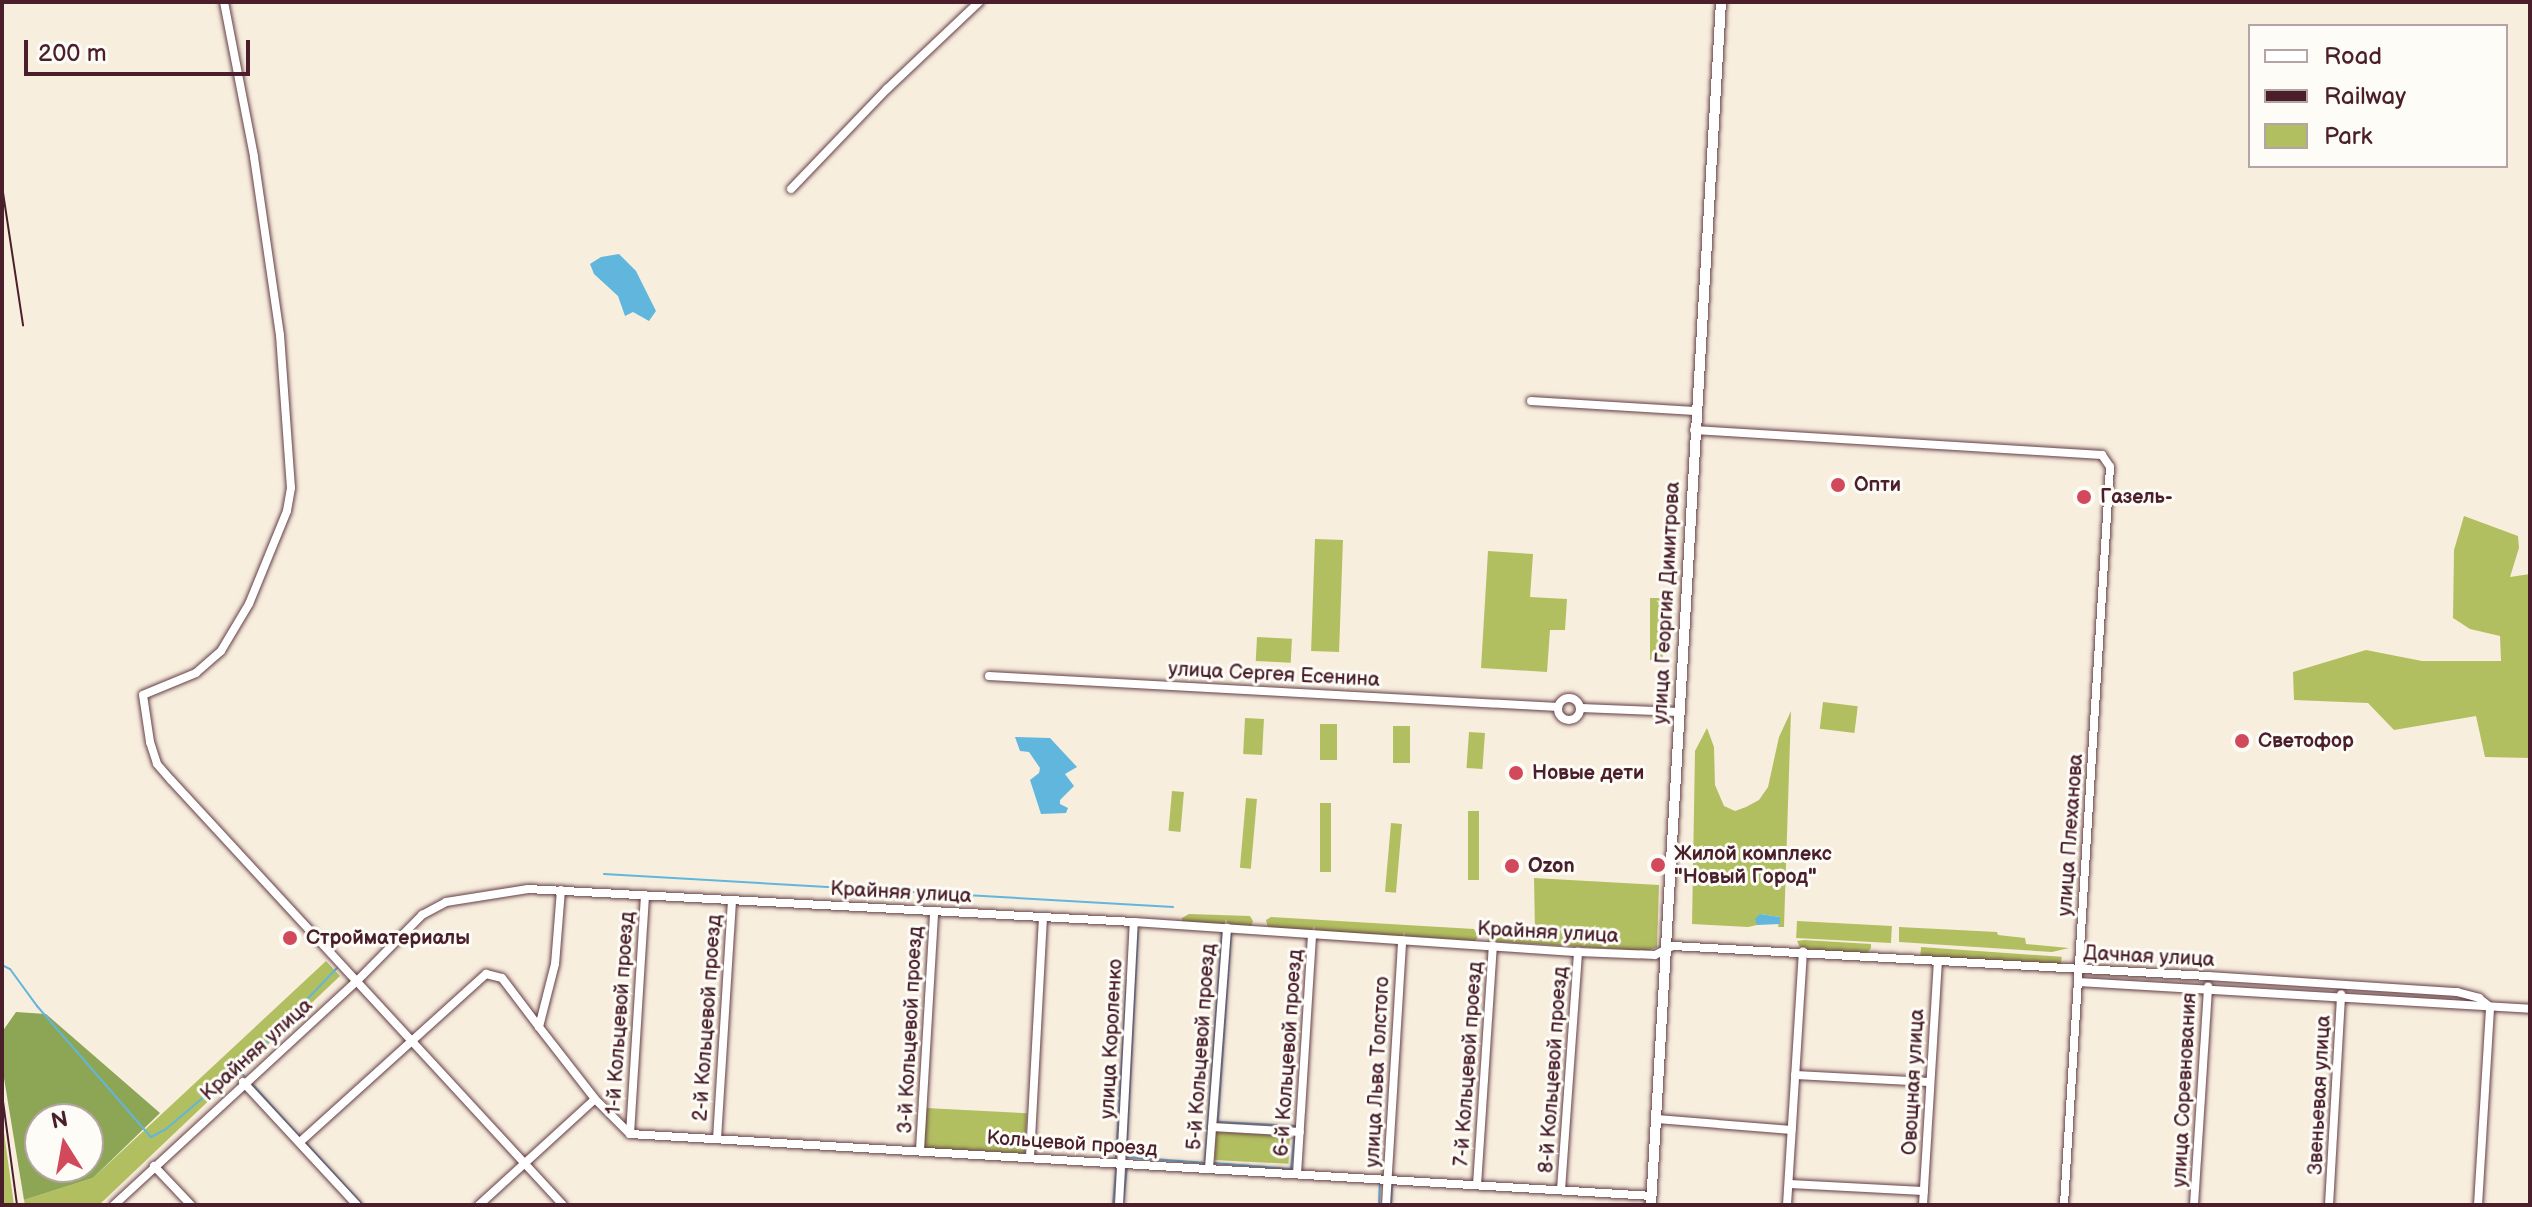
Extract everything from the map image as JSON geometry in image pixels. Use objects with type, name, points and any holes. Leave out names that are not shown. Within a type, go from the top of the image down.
[{"type":"street","points":[[224,2],[254,157],[280,335],[291,488],[287,511],[249,604],[221,651],[196,673],[143,695],[157,764],[563,1205]]},
{"type":"street","points":[[791,189],[887,89],[979,2]]},
{"type":"street","name":"улица Георгия Димитрова","points":[[1651,1200],[1721,2]]},
{"type":"street","points":[[1531,401],[1695,411]]},
{"type":"street","name":"улица Плеханова","points":[[1694,430],[2102,455],[2110,467],[2064,1205]]},
{"type":"street","name":"улица Сергея Есенина","points":[[989,676],[1558,707]]},
{"type":"street","name":"улица Сергея Есенина","points":[[1581,708],[1579,715],[1570,720],[1561,716],[1558,707],[1561,701],[1570,697],[1581,708],[1680,712]]},
{"type":"street","name":"Крайняя улица","points":[[114,1205],[243,1082],[357,981],[422,915],[437,906],[528,889],[1134,922],[1578,952],[1655,955],[1673,946],[1803,952]]},
{"type":"street","points":[[539,1027],[555,964],[561,890]]},
{"type":"street","name":"1-й Кольцевой проезд","points":[[630,1134],[645,895]]},
{"type":"street","name":"2-й Кольцевой проезд","points":[[717,1139],[732,900]]},
{"type":"street","name":"3-й Кольцевой проезд","points":[[920,1150],[934,911]]},
{"type":"street","points":[[1030,1157],[1043,917]]},
{"type":"street","name":"улица Короленко","points":[[1119,1205],[1134,922]]},
{"type":"street","name":"5-й Кольцевой проезд","points":[[1209,1168],[1227,928]]},
{"type":"street","name":"6-й Кольцевой проезд","points":[[1297,1174],[1312,934]]},
{"type":"street","name":"улица Льва Толстого","points":[[1386,1205],[1402,940]]},
{"type":"street","name":"7-й Кольцевой проезд","points":[[1477,1185],[1493,946]]},
{"type":"street","name":"8-й Кольцевой проезд","points":[[1561,1190],[1578,952]]},
{"type":"street","points":[[1787,1205],[1803,952]]},
{"type":"street","name":"Дачная улица","points":[[1803,952],[2457,992],[2479,998],[2490,1007]]},
{"type":"street","name":"Овощная улица","points":[[1923,1205],[1938,961]]},
{"type":"street","points":[[300,1142],[480,977],[494,973],[502,978],[595,1099],[630,1134]]},
{"type":"street","name":"улица Соревнования","points":[[2194,1205],[2208,976]]},
{"type":"street","name":"Дачная улица","points":[[2078,982],[2530,1009]]},
{"type":"street","name":"Звеньевая улица","points":[[2329,1205],[2342,986]]},
{"type":"street","points":[[2478,1205],[2490,1007]]},
{"type":"street","points":[[1795,1075],[1930,1082]]},
{"type":"street","points":[[243,1082],[357,1205]]},
{"type":"street","points":[[479,1205],[595,1099]]},
{"type":"street","points":[[1657,1119],[1792,1130]]},
{"type":"street","points":[[1212,1127],[1300,1132]]},
{"type":"street","name":"Кольцевой проезд","points":[[630,1134],[1561,1190],[1651,1200]]},
{"type":"street","points":[[154,1166],[191,1205]]},
{"type":"street","points":[[1789,1184],[1924,1191]]},
{"type":"green space","points":[[2464,516],[2518,536],[2519,548],[2510,577],[2530,574],[2530,758],[2485,757],[2476,716],[2394,730],[2368,703],[2294,700],[2293,672],[2366,650],[2422,661],[2501,661],[2500,636],[2470,629],[2453,618],[2454,550]]},
{"type":"green space","points":[[1315,539],[1343,540],[1339,652],[1311,651]]},
{"type":"green space","points":[[1488,551],[1533,554],[1530,597],[1567,599],[1565,630],[1550,630],[1547,672],[1481,668]]},
{"type":"green space","points":[[1650,598],[1663,598],[1663,660],[1650,660]]},
{"type":"green space","points":[[1257,637],[1292,639],[1291,663],[1256,661]]},
{"type":"green space","points":[[1823,702],[1858,706],[1854,733],[1820,729]]},
{"type":"green space","points":[[1791,711],[1784,927],[1778,927],[1780,917],[1760,914],[1757,925],[1748,927],[1692,924],[1695,751],[1707,728],[1714,747],[1715,785],[1724,806],[1735,811],[1746,807],[1759,800],[1768,787],[1779,737]]},
{"type":"green space","points":[[1245,718],[1264,719],[1262,755],[1243,754]]},
{"type":"green space","points":[[1320,724],[1337,724],[1337,760],[1320,760]]},
{"type":"green space","points":[[1393,726],[1410,726],[1410,763],[1393,763]]},
{"type":"green space","points":[[1469,732],[1485,733],[1482,769],[1466,768]]},
{"type":"green space","points":[[1172,791],[1184,792],[1180,832],[1169,831]]},
{"type":"green space","points":[[1246,798],[1257,799],[1251,869],[1240,868]]},
{"type":"green space","points":[[1320,803],[1331,803],[1331,872],[1320,872]]},
{"type":"green space","points":[[1468,811],[1479,811],[1479,880],[1468,880]]},
{"type":"green space","points":[[1391,823],[1402,824],[1396,893],[1385,892]]},
{"type":"green space","points":[[1534,878],[1659,885],[1657,947],[1647,951],[1488,941],[1487,933],[1491,929],[1535,932]]},
{"type":"green space","points":[[1189,914],[1250,916],[1253,921],[1251,927],[1228,926],[1226,919],[1224,926],[1182,923],[1182,918]]},
{"type":"green space","points":[[1271,917],[1474,929],[1478,937],[1475,941],[1405,936],[1404,932],[1403,936],[1315,931],[1314,926],[1312,931],[1268,928],[1266,920]]},
{"type":"green space","points":[[1797,921],[1892,926],[1891,943],[1796,938]]},
{"type":"green space","points":[[1899,927],[1997,932],[1998,935],[2025,938],[2026,944],[2069,948],[2052,952],[1899,942]]},
{"type":"green space","points":[[1797,941],[1871,944],[1871,948],[1867,953],[1801,949]]},
{"type":"green space","points":[[1921,947],[2062,957],[2061,967],[1920,957]]},
{"type":"green space","points":[[326,961],[340,976],[99,1205],[25,1205],[24,1200],[77,1183],[104,1183],[104,1168]]},
{"type":"green space","points":[[16,1012],[46,1014],[160,1113],[104,1167],[104,1103],[24,1103],[24,1183],[77,1183],[24,1200],[2,1066],[2,1032]]},
{"type":"green space","points":[[926,1108],[1027,1113],[1025,1153],[924,1148]]},
{"type":"green space","points":[[2,1118],[14,1205],[2,1205]]},
{"type":"green space","points":[[1216,1132],[1290,1136],[1288,1164],[1215,1160]]},
{"type":"water","points":[[619,254],[636,271],[656,311],[649,321],[633,312],[625,316],[618,296],[594,274],[590,264],[601,257]]},
{"type":"water","points":[[1015,737],[1050,738],[1077,767],[1065,774],[1074,786],[1060,800],[1060,804],[1068,808],[1066,813],[1041,814],[1030,780],[1039,773],[1040,768],[1029,752],[1020,751]]},
{"type":"water","points":[[1760,914],[1780,917],[1780,924],[1757,925],[1755,919]]},
{"type":"waterway","points":[[604,874],[1173,907]]},
{"type":"waterway","points":[[1138,931],[1126,1157],[1207,1163]]},
{"type":"waterway","points":[[1205,1160],[1222,934]]},
{"type":"waterway","points":[[1231,934],[1218,1122],[1295,1126],[1295,1130]]},
{"type":"waterway","points":[[2,965],[10,969],[37,1006],[151,1137],[166,1129],[256,1053],[337,968]]},
{"type":"waterway","points":[[1116,1158],[1127,980]]},
{"type":"waterway","points":[[238,1069],[244,1076]]},
{"type":"waterway","points":[[253,1085],[300,1137]]},
{"type":"waterway","points":[[1213,1163],[1291,1169],[1295,1133]]},
{"type":"waterway","points":[[306,1143],[363,1205]]},
{"type":"waterway","points":[[1113,1205],[1116,1167]]},
{"type":"waterway","points":[[1123,1205],[1127,1167]]},
{"type":"waterway","points":[[1379,1205],[1380,1182]]},
{"type":"waterway","points":[[1391,1205],[1392,1184]]},
{"type":"railway","points":[[2,186],[23,325]]},
{"type":"railway","points":[[2,1094],[17,1205]]},
{"type":"place","name":"Опти","points":[[1838,485]]},
{"type":"place","name":"Газель-","points":[[2084,497]]},
{"type":"place","name":"Светофор","points":[[2242,741]]},
{"type":"place","name":"Новые дети","points":[[1516,773]]},
{"type":"place","name":"Жилой комплекс \"Новый Город\"","points":[[1658,865]]},
{"type":"place","name":"Ozon","points":[[1512,866]]},
{"type":"place","name":"Стройматериалы","points":[[290,938]]}]
